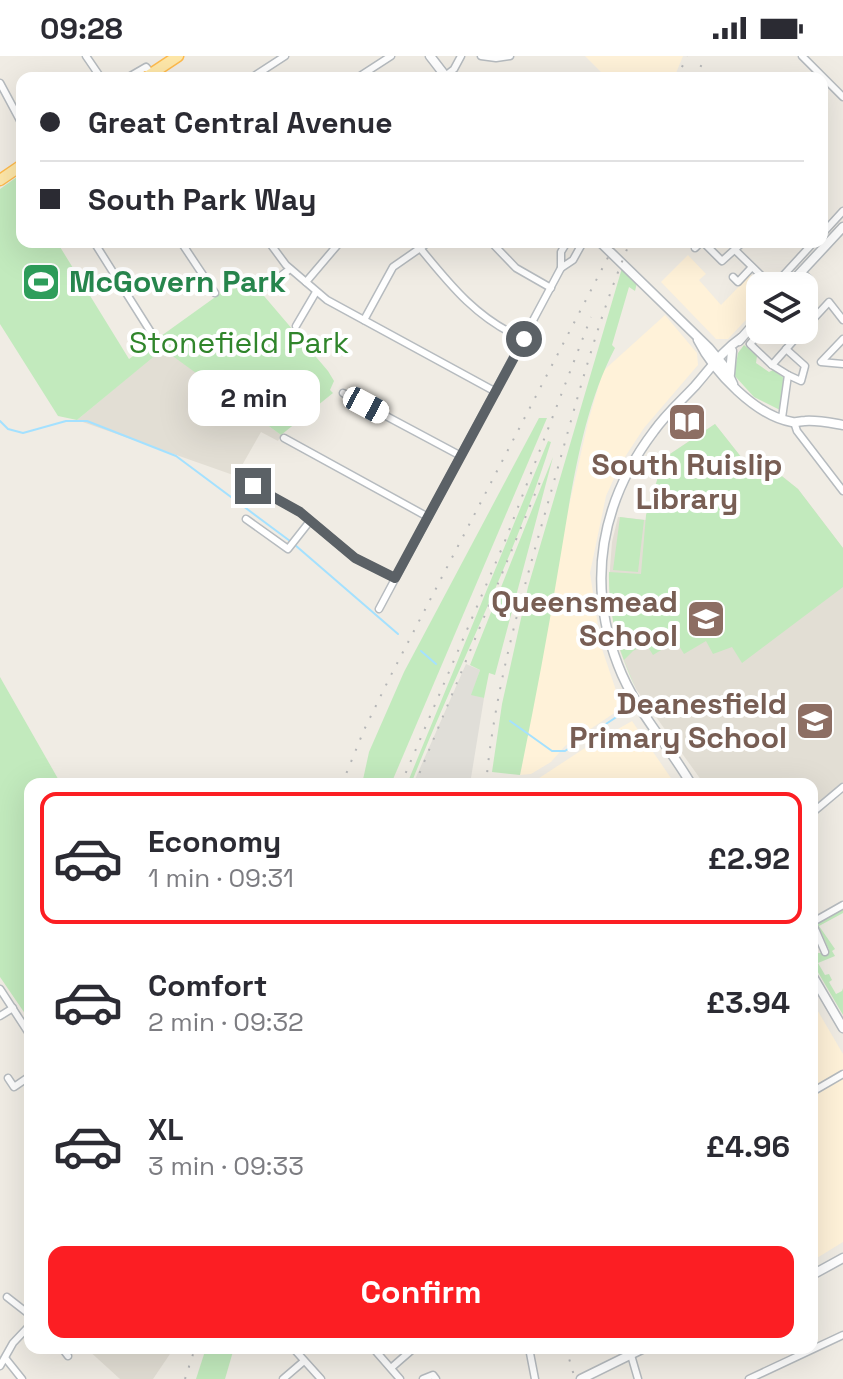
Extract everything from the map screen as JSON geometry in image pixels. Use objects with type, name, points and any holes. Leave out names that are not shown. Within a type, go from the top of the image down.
[{"type":"main road","points":[[157,72],[178,56]]},
{"type":"street","points":[[260,72],[285,56]]},
{"type":"street","points":[[366,72],[391,56]]},
{"type":"street","points":[[430,56],[442,72]]},
{"type":"street","points":[[481,56],[510,56]]},
{"type":"street","points":[[802,56],[818,72]]},
{"type":"street","points":[[0,83],[16,106]]},
{"type":"street","points":[[841,95],[843,103]]},
{"type":"street","points":[[828,227],[843,211]]},
{"type":"street","points":[[828,243],[843,227]]},
{"type":"street","points":[[98,248],[152,334]]},
{"type":"street","points":[[185,248],[215,293]]},
{"type":"street","points":[[274,248],[290,269],[316,292],[496,392]]},
{"type":"street","points":[[306,282],[335,248]]},
{"type":"street","points":[[364,320],[393,267],[420,248],[465,301],[488,320],[524,339]]},
{"type":"street","points":[[497,248],[516,268],[551,288]]},
{"type":"street","points":[[379,609],[551,288],[561,268],[563,248]]},
{"type":"street","points":[[561,268],[573,260],[580,248]]},
{"type":"street","points":[[606,248],[700,342],[753,404],[794,422],[842,425],[843,418]]},
{"type":"street","points":[[705,248],[722,261],[735,250],[757,272]]},
{"type":"street","points":[[786,272],[808,248]]},
{"type":"street","points":[[802,272],[824,248]]},
{"type":"street","points":[[733,277],[738,282],[752,267]]},
{"type":"street","points":[[263,289],[290,269]]},
{"type":"street","points":[[789,269],[794,272]]},
{"type":"street","points":[[296,326],[316,292]]},
{"type":"street","points":[[818,314],[829,302],[843,320]]},
{"type":"street","points":[[687,778],[639,709],[618,666],[607,625],[600,562],[612,509],[628,470],[656,428],[746,333]]},
{"type":"street","points":[[843,339],[821,362],[843,364]]},
{"type":"street","points":[[700,342],[736,344]]},
{"type":"street","points":[[700,342],[701,380]]},
{"type":"street","points":[[731,381],[736,344]]},
{"type":"street","points":[[750,344],[772,365],[801,381],[805,366],[786,349]]},
{"type":"street","points":[[772,365],[791,344]]},
{"type":"street","points":[[782,418],[788,375]]},
{"type":"street","points":[[701,380],[720,377],[731,381]]},
{"type":"street","points":[[343,393],[461,456]]},
{"type":"street","points":[[794,422],[797,431],[843,491]]},
{"type":"street","points":[[284,438],[428,517]]},
{"type":"street","points":[[253,486],[300,512],[355,558],[395,578]]},
{"type":"street","points":[[246,519],[288,549],[310,521]]},
{"type":"street","points":[[818,808],[843,787]]},
{"type":"street","points":[[818,919],[843,905]]},
{"type":"street","points":[[818,939],[825,952]]},
{"type":"street","points":[[818,985],[843,1028]]},
{"type":"street","points":[[0,989],[24,1025]]},
{"type":"street","points":[[0,1016],[13,1008]]},
{"type":"street","points":[[818,1089],[843,1074]]},
{"type":"street","points":[[8,1078],[14,1087],[24,1080]]},
{"type":"street","points":[[818,1272],[843,1258]]},
{"type":"street","points":[[7,1297],[24,1310]]},
{"type":"street","points":[[0,1366],[13,1343],[24,1331]]},
{"type":"street","points":[[818,1347],[843,1335]]},
{"type":"street","points":[[298,1354],[321,1379]]},
{"type":"street","points":[[378,1354],[400,1379]]},
{"type":"street","points":[[391,1368],[407,1354]]},
{"type":"street","points":[[530,1354],[535,1379]]},
{"type":"street","points":[[749,1379],[802,1354]]},
{"type":"street","points":[[581,1379],[631,1355],[638,1379]]},
{"type":"street","points":[[6,1359],[22,1379]]},
{"type":"street","points":[[283,1379],[304,1361]]},
{"type":"street","points":[[423,1379],[428,1375],[436,1379]]},
{"type":"shaded area","points":[[585,56],[683,56],[676,72],[601,72]]},
{"type":"shaded area","points":[[688,255],[706,274],[699,280],[721,305],[746,279],[746,320],[728,339],[716,339],[661,282]]},
{"type":"shaded area","points":[[665,315],[697,353],[698,365],[644,428],[621,463],[606,496],[590,573],[601,646],[622,708],[565,746],[551,762],[531,774],[520,775],[564,528],[603,371]]},
{"type":"shaded area","points":[[163,348],[281,435],[278,441],[261,432],[236,476],[77,420]]},
{"type":"shaded area","name":"Queensmead School","points":[[715,424],[749,467],[763,461],[798,489],[843,548],[843,782],[818,805],[818,778],[700,778],[636,689],[620,651],[611,609],[609,581],[612,542],[618,517],[646,520],[664,458]]},
{"type":"shaded area","points":[[466,664],[480,670],[472,694],[484,698],[471,778],[416,778]]},
{"type":"shaded area","points":[[632,721],[671,778],[539,778]]},
{"type":"shaded area","points":[[818,1011],[843,1054],[843,1242],[818,1257]]},
{"type":"shaded area","points":[[93,1354],[170,1354],[153,1379],[120,1379]]},
{"type":"green space","name":"Stonefield Park","points":[[16,178],[16,248],[61,248],[129,359],[246,275],[328,371],[334,381],[330,390],[333,393],[281,435],[163,349],[77,420],[58,416],[0,324],[0,189]]},
{"type":"green space","points":[[622,268],[637,283],[635,291],[629,287],[612,345],[615,348],[593,401],[578,457],[520,775],[492,772],[502,704],[528,587]]},
{"type":"green space","points":[[744,345],[757,356],[756,363],[784,378],[780,410],[754,397],[734,375],[738,353]]},
{"type":"green space","points":[[539,418],[547,418],[394,778],[363,778],[369,752],[404,672]]},
{"type":"green space","name":"Queensmead School","points":[[715,424],[749,467],[763,461],[798,489],[843,548],[843,587],[742,663],[732,647],[713,654],[706,641],[684,654],[676,641],[653,655],[646,644],[624,660],[636,689],[624,661],[615,632],[609,572],[641,574],[646,515],[664,458]]},
{"type":"green space","points":[[548,441],[551,442],[502,572],[414,778],[409,778]]},
{"type":"green space","points":[[553,457],[495,675],[489,673],[484,698],[471,695],[480,670],[470,665]]},
{"type":"green space","points":[[620,517],[644,520],[638,572],[613,570]]},
{"type":"green space","points":[[0,677],[58,778],[24,778],[24,1012],[0,977]]},
{"type":"green space","points":[[843,908],[843,913],[819,926],[835,949],[832,951],[835,956],[818,963],[818,953],[829,950],[818,925]]},
{"type":"green space","points":[[818,963],[825,975],[829,974],[832,980],[829,982],[836,994],[843,988],[843,1015],[818,972]]},
{"type":"green space","points":[[204,1354],[232,1354],[225,1379],[196,1379]]},
{"type":"waterway","points":[[0,421],[8,429],[23,433],[66,421],[87,421],[176,456],[290,541]]},
{"type":"waterway","points":[[295,545],[398,634]]},
{"type":"waterway","points":[[421,651],[436,664]]},
{"type":"waterway","points":[[510,721],[552,751],[565,751],[618,716]]},
{"type":"railway","points":[[680,72],[687,56]]},
{"type":"railway","points":[[698,72],[705,56]]},
{"type":"railway","points":[[344,778],[390,677],[613,248]]},
{"type":"railway","points":[[487,778],[503,673],[521,600],[587,366],[628,248]]},
{"type":"railway","points":[[404,778],[505,541],[591,317]]},
{"type":"railway","points":[[417,778],[542,477]]},
{"type":"railway","points":[[185,1379],[193,1354]]},
{"type":"railway","points":[[568,1354],[575,1379]]},
{"type":"place","name":"McGovern Park","points":[[41,282]]},
{"type":"place","name":"South Ruislip Library","points":[[687,422]]},
{"type":"place","name":"Queensmead School","points":[[706,619]]},
{"type":"place","name":"Deanesfield Primary School","points":[[815,721]]},
{"type":"route","points":[[253,486],[300,512],[355,558],[395,578],[524,339]]}]
